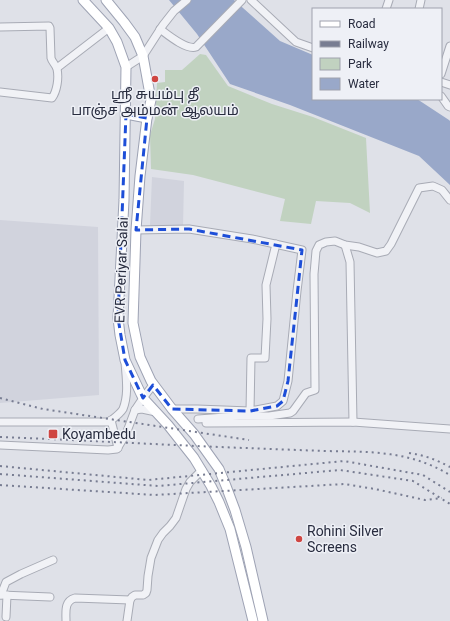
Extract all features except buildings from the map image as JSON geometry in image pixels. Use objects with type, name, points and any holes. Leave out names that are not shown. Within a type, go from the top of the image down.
[{"type":"main road","name":"EVR Periyar Salai","points":[[83,0],[109,28],[117,42],[126,67],[124,192],[118,318],[124,360],[143,398],[194,458],[211,486],[230,529],[252,619]]},
{"type":"main road","name":"EVR Periyar Salai","points":[[106,0],[135,37],[142,56],[151,100],[147,118],[140,176],[136,230],[133,323],[140,357],[153,385],[194,434],[219,469],[235,510],[264,619]]},
{"type":"main road","points":[[126,114],[147,118]]},
{"type":"street","points":[[126,67],[142,56],[174,10],[187,0]]},
{"type":"street","points":[[160,30],[175,40],[192,48],[196,47],[241,1]]},
{"type":"street","points":[[255,1],[296,42],[312,47]]},
{"type":"street","points":[[0,27],[49,26],[51,58],[57,68],[57,83],[54,96],[52,98],[0,92]]},
{"type":"street","points":[[57,68],[109,28]]},
{"type":"street","points":[[442,71],[450,46]]},
{"type":"street","points":[[442,97],[450,107]]},
{"type":"street","points":[[450,200],[442,190],[434,186],[419,188],[386,251],[377,253],[335,241],[326,242],[319,245],[316,251],[314,274],[315,390],[306,393],[293,411],[290,413],[269,416],[239,416],[200,421],[352,422],[450,429]]},
{"type":"street","points":[[136,230],[189,229],[252,239],[302,250],[296,291],[288,381],[283,400],[277,406],[250,411],[172,409]]},
{"type":"street","points":[[250,411],[251,358],[265,358],[267,319],[266,285],[276,244]]},
{"type":"street","points":[[345,245],[350,262],[352,422]]},
{"type":"street","points":[[0,422],[109,422],[116,417],[122,409],[127,393],[124,360]]},
{"type":"street","points":[[0,445],[108,450],[117,449],[126,434],[135,410],[153,385]]},
{"type":"street","points":[[135,410],[142,409],[156,412]]},
{"type":"street","points":[[112,420],[118,448]]},
{"type":"street","points":[[127,621],[130,600],[133,596],[142,596],[146,593],[151,558],[158,540],[176,518],[190,482],[202,470]]},
{"type":"street","points":[[6,617],[3,595],[6,582],[20,574],[53,560]]},
{"type":"street","points":[[3,595],[50,597]]},
{"type":"street","points":[[66,621],[67,606],[70,599],[130,600]]},
{"type":"highlighted area","points":[[126,114],[147,118],[136,230],[189,229],[302,250],[288,381],[283,401],[277,406],[250,411],[172,409],[153,385],[143,398],[125,360],[118,318]]},
{"type":"shaded area","points":[[152,177],[184,181],[183,227],[150,225]]},
{"type":"shaded area","points":[[0,220],[98,227],[99,395],[0,403]]},
{"type":"green space","points":[[200,54],[206,55],[228,86],[272,104],[313,117],[366,138],[370,213],[350,203],[316,201],[311,224],[280,221],[285,199],[193,175],[151,169],[150,135],[155,119],[157,83],[165,82],[165,70],[182,70]]},
{"type":"water","points":[[169,0],[234,0],[280,41],[312,55],[312,100],[419,100],[450,121],[450,185],[419,156],[290,105],[230,84],[197,34]]},
{"type":"railway","points":[[0,398],[43,409],[249,440]]},
{"type":"railway","points":[[0,437],[214,447],[373,452],[419,461],[450,475]]},
{"type":"railway","points":[[409,453],[430,458],[450,467]]},
{"type":"railway","points":[[0,466],[148,480],[344,461],[423,475],[450,492]]},
{"type":"railway","points":[[0,474],[158,486],[340,470],[413,481],[450,504]]},
{"type":"railway","points":[[0,485],[155,495],[344,484],[425,500],[442,498]]},
{"type":"place","name":"ஶ்ரீ சுயம்பு தீ பாஞ்ச அம்மன் ஆலயம்","points":[[155,79]]},
{"type":"place","name":"Koyambedu","points":[[53,434]]},
{"type":"place","name":"Rohini Silver Screens","points":[[299,539]]}]
